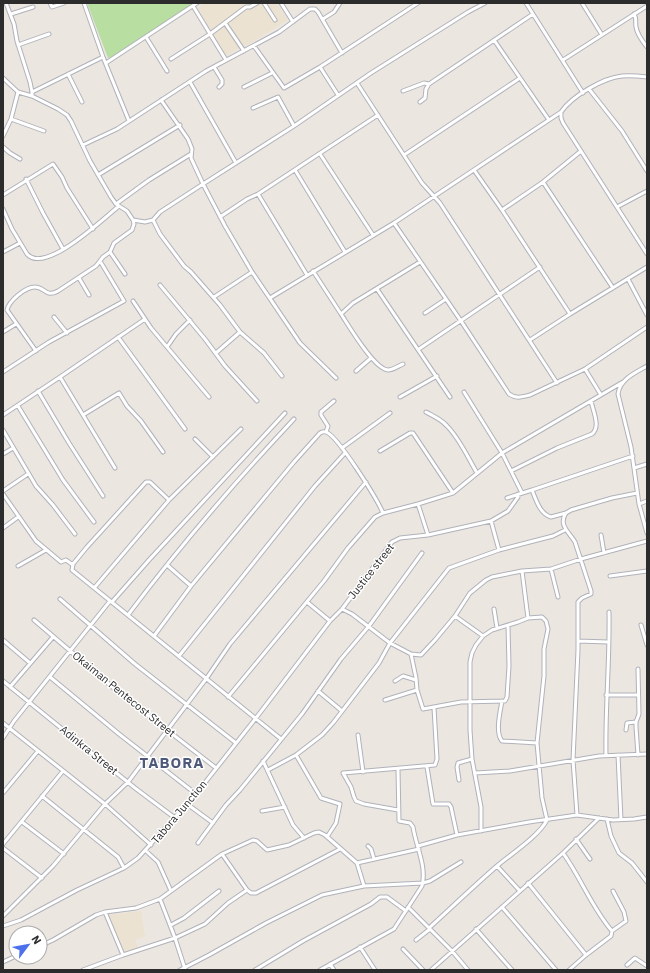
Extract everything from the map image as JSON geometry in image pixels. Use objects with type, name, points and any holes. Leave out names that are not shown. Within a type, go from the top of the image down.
[{"type":"street","points":[[6,3],[16,30],[16,39],[32,96]]},
{"type":"street","points":[[50,3],[52,6],[64,3]]},
{"type":"street","points":[[84,3],[128,121]]},
{"type":"street","points":[[106,63],[197,3]]},
{"type":"street","points":[[244,3],[246,7]]},
{"type":"street","points":[[171,59],[210,34],[246,7],[250,7],[257,3]]},
{"type":"street","points":[[264,3],[275,20]]},
{"type":"street","points":[[281,3],[293,22]]},
{"type":"street","points":[[323,20],[334,12],[340,3]]},
{"type":"street","points":[[254,46],[284,88],[320,67],[418,3]]},
{"type":"street","points":[[133,220],[145,222],[153,220],[160,212],[294,126],[338,95],[449,24],[485,3]]},
{"type":"street","points":[[526,3],[583,94]]},
{"type":"street","points":[[582,3],[602,35]]},
{"type":"street","points":[[193,6],[226,60]]},
{"type":"street","points":[[563,60],[647,6]]},
{"type":"street","points":[[11,14],[33,7]]},
{"type":"street","points":[[83,145],[108,134],[214,66],[279,32],[310,9],[313,8],[316,10],[342,52]]},
{"type":"street","points":[[420,102],[425,98],[426,89],[429,84],[533,14]]},
{"type":"street","points":[[634,14],[636,18],[636,26],[647,47]]},
{"type":"street","points":[[225,23],[244,51]]},
{"type":"street","points":[[18,45],[49,34]]},
{"type":"street","points":[[146,37],[167,71]]},
{"type":"street","points":[[494,40],[549,120]]},
{"type":"street","points":[[32,92],[103,57]]},
{"type":"street","points":[[214,66],[223,83],[219,87]]},
{"type":"street","points":[[320,67],[338,95]]},
{"type":"street","points":[[244,87],[272,73]]},
{"type":"street","points":[[68,74],[82,102]]},
{"type":"street","points":[[270,298],[394,223],[561,112],[566,106],[596,85],[615,77],[631,75],[647,77]]},
{"type":"street","points":[[3,78],[18,92],[32,96],[67,115],[98,175],[117,205],[127,211],[133,220],[134,227],[114,243],[110,252],[103,257],[96,266],[55,293],[48,293],[35,287],[15,297],[7,310],[36,351]]},
{"type":"street","points":[[404,154],[520,78]]},
{"type":"street","points":[[190,82],[236,163]]},
{"type":"street","points":[[357,83],[422,183],[435,196],[557,383]]},
{"type":"street","points":[[403,91],[424,83],[429,84]]},
{"type":"street","points":[[589,90],[622,131],[647,170]]},
{"type":"street","points":[[3,136],[11,119],[18,92]]},
{"type":"street","points":[[253,108],[278,97],[294,126]]},
{"type":"street","points":[[161,100],[188,139],[192,149],[191,154],[194,165],[202,184],[252,272],[300,343],[336,378]]},
{"type":"street","points":[[561,112],[563,123],[647,254]]},
{"type":"street","points":[[220,217],[320,154],[378,115]]},
{"type":"street","points":[[11,119],[44,131]]},
{"type":"street","points":[[98,175],[180,126]]},
{"type":"street","points":[[3,147],[20,159]]},
{"type":"street","points":[[502,210],[543,182],[581,151]]},
{"type":"street","points":[[3,209],[27,254],[34,259],[47,258],[93,229],[117,205],[149,180],[191,154]]},
{"type":"street","points":[[320,154],[373,235]]},
{"type":"street","points":[[3,195],[26,179],[54,164],[93,229]]},
{"type":"street","points":[[295,170],[345,252]]},
{"type":"street","points":[[474,170],[570,314]]},
{"type":"street","points":[[26,179],[63,249]]},
{"type":"street","points":[[543,182],[613,288]]},
{"type":"street","points":[[617,207],[647,191]]},
{"type":"street","points":[[258,194],[307,275]]},
{"type":"street","points":[[153,220],[172,252],[214,297],[240,332],[264,353],[282,376]]},
{"type":"street","points":[[394,223],[509,394],[513,397],[521,398],[530,395],[585,369],[647,327]]},
{"type":"street","points":[[3,252],[20,243]]},
{"type":"street","points":[[110,252],[125,274]]},
{"type":"street","points":[[3,372],[36,351],[124,301],[100,261]]},
{"type":"street","points":[[341,314],[353,303],[420,262]]},
{"type":"street","points":[[419,349],[540,267]]},
{"type":"street","points":[[530,340],[647,267]]},
{"type":"street","points":[[313,271],[341,314],[380,367],[387,370],[403,364]]},
{"type":"street","points":[[214,297],[252,272]]},
{"type":"street","points":[[79,278],[89,295]]},
{"type":"street","points":[[628,279],[647,315]]},
{"type":"street","points":[[160,285],[190,320],[225,366],[257,402]]},
{"type":"street","points":[[377,289],[450,397]]},
{"type":"street","points":[[425,314],[446,299]]},
{"type":"street","points":[[133,301],[167,347],[209,397]]},
{"type":"street","points":[[54,317],[67,333]]},
{"type":"street","points":[[3,415],[145,319]]},
{"type":"street","points":[[167,347],[176,334],[190,320]]},
{"type":"street","points":[[3,332],[16,324]]},
{"type":"street","points":[[216,353],[240,332]]},
{"type":"street","points":[[118,338],[185,429]]},
{"type":"street","points":[[356,371],[372,358]]},
{"type":"street","points":[[228,697],[375,517],[383,513],[454,493],[502,453],[623,382],[647,366]]},
{"type":"street","points":[[585,369],[601,395]]},
{"type":"street","points":[[400,397],[437,376]]},
{"type":"street","points":[[60,377],[115,468]]},
{"type":"street","points":[[623,382],[618,394],[633,456],[637,493],[647,533]]},
{"type":"street","points":[[38,391],[69,444],[103,496]]},
{"type":"street","points":[[464,392],[502,453],[522,493]]},
{"type":"street","points":[[83,415],[119,393],[127,406],[141,421],[162,452]]},
{"type":"street","points":[[326,432],[328,426],[321,415],[321,412],[334,401]]},
{"type":"street","points":[[511,470],[595,431],[597,428],[591,401]]},
{"type":"street","points":[[18,406],[62,480],[94,522]]},
{"type":"street","points":[[426,412],[441,420],[447,426],[477,473]]},
{"type":"street","points":[[3,738],[14,721],[111,601],[285,413]]},
{"type":"street","points":[[342,448],[390,413]]},
{"type":"street","points":[[128,615],[167,565],[255,461],[294,419]]},
{"type":"street","points":[[95,587],[169,500],[241,429]]},
{"type":"street","points":[[3,430],[36,486],[53,505],[75,534]]},
{"type":"street","points":[[326,432],[342,448],[366,482],[383,513]]},
{"type":"street","points":[[154,636],[191,586],[294,462],[318,434],[326,432]]},
{"type":"street","points":[[380,451],[412,433],[454,493]]},
{"type":"street","points":[[195,439],[213,457]]},
{"type":"street","points":[[3,454],[13,448]]},
{"type":"street","points":[[180,656],[315,486],[345,453]]},
{"type":"street","points":[[507,498],[633,456]]},
{"type":"street","points":[[634,468],[647,464]]},
{"type":"street","points":[[3,491],[28,474]]},
{"type":"street","points":[[169,500],[150,482],[146,482],[118,511],[72,564],[72,570],[95,587],[281,739]]},
{"type":"street","points":[[3,916],[42,878],[105,804],[128,782],[206,679],[230,644],[366,482]]},
{"type":"street","points":[[532,490],[541,509],[545,514],[551,516],[566,513],[577,508],[612,498],[637,493]]},
{"type":"street","points":[[3,494],[36,541],[61,562],[67,561],[72,564]]},
{"type":"street","name":"Justice street","points":[[342,609],[392,542],[400,538],[428,535],[491,521],[508,511],[518,497],[518,494]]},
{"type":"street","points":[[639,504],[647,501]]},
{"type":"street","points":[[418,504],[428,535]]},
{"type":"street","points":[[566,513],[563,521],[565,530],[572,536],[575,542],[591,591],[591,594],[582,598],[578,602],[574,760],[577,815]]},
{"type":"street","points":[[3,528],[18,517]]},
{"type":"street","points":[[491,521],[499,550]]},
{"type":"street","points":[[268,770],[296,755],[322,735],[379,664],[390,643],[449,568],[499,550],[553,536],[565,530]]},
{"type":"street","points":[[601,535],[604,553]]},
{"type":"street","points":[[342,609],[369,626],[390,643],[411,654],[421,655],[455,616],[470,593],[486,580],[492,577],[522,571],[551,569],[647,541]]},
{"type":"street","points":[[18,566],[46,550]]},
{"type":"street","points":[[198,843],[226,805],[302,714],[341,658],[369,626],[422,553]]},
{"type":"street","points":[[167,565],[191,586]]},
{"type":"street","points":[[551,569],[558,597]]},
{"type":"street","points":[[522,571],[528,618]]},
{"type":"street","points":[[610,576],[647,571]]},
{"type":"street","points":[[60,599],[135,664],[236,743]]},
{"type":"street","points":[[307,602],[330,621]]},
{"type":"street","name":"Tabora Junction","points":[[3,926],[21,920],[77,890],[124,868],[133,863],[146,851],[196,794],[337,612],[342,609]]},
{"type":"street","points":[[494,609],[497,628]]},
{"type":"street","points":[[606,756],[606,695],[609,654],[609,612]]},
{"type":"street","points":[[455,616],[483,636]]},
{"type":"street","points":[[416,940],[497,866],[530,839],[547,820],[542,798],[537,743],[544,682],[544,649],[548,628],[546,621],[542,617],[528,618],[508,626],[492,630],[483,636],[472,653],[470,662],[470,701],[472,759],[481,807],[481,831]]},
{"type":"street","name":"Okaiman Pentecost Street","points":[[34,620],[118,691],[216,768]]},
{"type":"street","points":[[642,625],[647,645]]},
{"type":"street","points":[[411,654],[417,690],[423,709],[470,701],[505,701],[507,697],[509,666],[508,626]]},
{"type":"street","points":[[10,687],[53,636]]},
{"type":"street","points":[[3,640],[30,663]]},
{"type":"street","points":[[578,641],[608,642]]},
{"type":"street","points":[[638,669],[639,716],[636,722],[638,755]]},
{"type":"street","points":[[395,682],[403,676],[416,680]]},
{"type":"street","points":[[50,677],[119,734],[196,794]]},
{"type":"street","name":"Adinkra Street","points":[[3,681],[175,818]]},
{"type":"street","points":[[385,700],[417,690]]},
{"type":"street","points":[[318,691],[342,711]]},
{"type":"street","points":[[606,695],[638,695]]},
{"type":"street","points":[[502,701],[499,722],[500,739],[502,741],[537,743]]},
{"type":"street","points":[[398,810],[364,804],[356,800],[343,773],[427,767],[435,765],[434,708]]},
{"type":"street","points":[[626,730],[627,723],[636,722]]},
{"type":"street","points":[[3,723],[105,804],[151,845]]},
{"type":"street","points":[[358,735],[363,772]]},
{"type":"street","points":[[3,793],[38,751]]},
{"type":"street","points":[[475,773],[510,771],[606,756],[647,754]]},
{"type":"street","points":[[296,755],[321,798],[340,804],[336,823],[327,837]]},
{"type":"street","points":[[618,755],[621,820]]},
{"type":"street","points":[[459,780],[457,767],[458,763],[472,759]]},
{"type":"street","points":[[263,761],[293,825],[304,838]]},
{"type":"street","points":[[427,767],[433,804],[449,804],[452,807],[457,836]]},
{"type":"street","points":[[320,970],[394,929],[422,886],[422,860],[413,827],[410,823],[399,821],[398,769]]},
{"type":"street","points":[[3,844],[63,771]]},
{"type":"street","points":[[42,796],[84,828],[118,857],[124,868]]},
{"type":"street","points":[[187,804],[213,823]]},
{"type":"street","points":[[262,811],[285,807]]},
{"type":"street","points":[[356,863],[457,836],[529,822],[577,815],[621,820],[646,818],[647,822]]},
{"type":"street","points":[[431,970],[528,884],[599,818]]},
{"type":"street","points":[[607,819],[611,836],[619,853],[632,863],[647,882]]},
{"type":"street","points":[[22,822],[64,854]]},
{"type":"street","points":[[48,942],[96,915],[105,912],[136,908],[160,899],[222,854],[253,840],[257,841],[267,850],[289,844],[319,832],[327,837],[356,863],[364,886]]},
{"type":"street","points":[[576,839],[590,859]]},
{"type":"street","points":[[368,846],[372,851],[374,858]]},
{"type":"street","points":[[3,848],[42,878]]},
{"type":"street","points":[[222,854],[247,890],[251,893],[259,893],[340,849]]},
{"type":"street","points":[[146,851],[158,862],[171,891]]},
{"type":"street","points":[[563,852],[574,868],[601,918],[612,931]]},
{"type":"street","points":[[180,970],[185,969],[266,923],[322,895],[364,886],[423,883],[430,881],[461,862]]},
{"type":"street","points":[[497,866],[520,891]]},
{"type":"street","points":[[528,884],[586,955]]},
{"type":"street","points":[[83,970],[175,938],[205,924],[228,903],[247,890]]},
{"type":"street","points":[[171,925],[184,918],[219,891]]},
{"type":"street","points":[[569,970],[611,936],[612,931],[626,921],[626,917],[613,891]]},
{"type":"street","points":[[255,970],[303,941],[371,904],[380,897],[387,897],[406,911]]},
{"type":"street","points":[[160,899],[171,925],[185,969]]},
{"type":"street","points":[[408,907],[452,951],[468,970]]},
{"type":"street","points":[[502,907],[556,970]]},
{"type":"street","points":[[105,912],[123,955]]},
{"type":"street","points":[[476,929],[512,970]]},
{"type":"street","points":[[360,947],[375,970]]},
{"type":"street","points":[[403,949],[423,970]]},
{"type":"street","points":[[627,965],[635,958],[647,966]]},
{"type":"street","points":[[330,964],[334,970]]},
{"type":"shaded area","points":[[203,3],[277,3],[288,20],[226,56],[198,9]]},
{"type":"shaded area","points":[[141,911],[145,936],[135,940],[139,949],[123,954],[107,915]]},
{"type":"green space","points":[[87,3],[194,3],[115,57],[108,58]]},
{"type":"district","name":"TABORA","points":[[172,763]]}]
